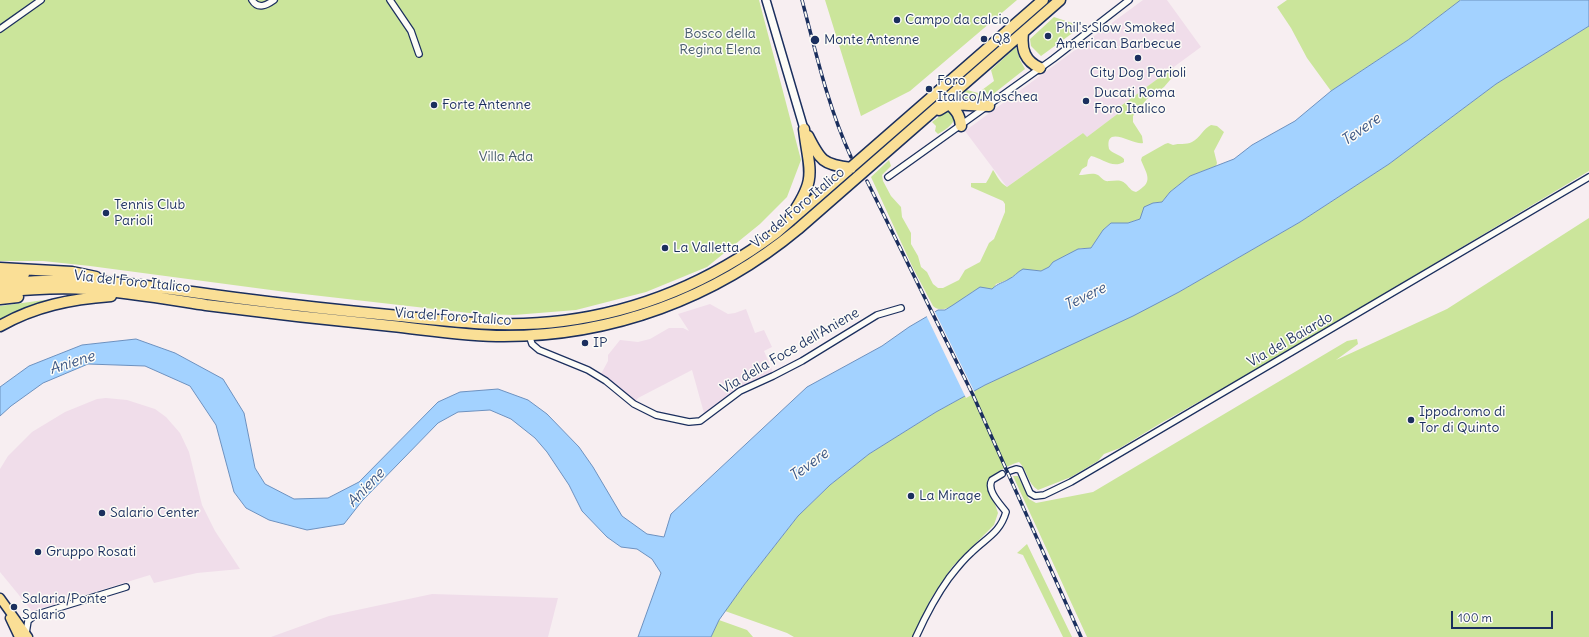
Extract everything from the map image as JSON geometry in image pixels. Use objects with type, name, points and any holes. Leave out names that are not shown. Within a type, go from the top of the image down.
[{"type":"highway","name":"Via del Foro Italico","points":[[0,284],[57,280],[119,283],[258,301],[447,321],[509,325],[547,323],[612,312],[658,298],[714,273],[757,247],[783,227],[1043,0]]},
{"type":"highway","name":"Via del Foro Italico","points":[[0,292],[32,289],[74,289],[132,294],[257,312],[475,335],[530,335],[565,332],[629,319],[657,310],[712,287],[758,260],[787,238],[1060,0]]},
{"type":"highway","points":[[1023,33],[1022,41],[1027,58],[1032,64],[1040,68]]},
{"type":"highway","points":[[918,124],[928,119],[944,106],[949,104],[989,106]]},
{"type":"highway","points":[[949,104],[960,116],[961,126]]},
{"type":"highway","points":[[804,129],[816,152],[824,161],[834,166],[850,168]]},
{"type":"highway","points":[[783,227],[800,202],[809,182],[810,165],[804,129]]},
{"type":"highway","points":[[0,268],[81,273],[119,283]]},
{"type":"highway","points":[[0,276],[62,271]]},
{"type":"highway","points":[[0,299],[74,289]]},
{"type":"highway","points":[[0,326],[19,316],[44,307],[86,298],[132,294]]},
{"type":"main road","points":[[2,602],[24,636]]},
{"type":"street","points":[[0,28],[41,0]]},
{"type":"street","points":[[252,0],[255,4],[261,6],[267,5],[274,0]]},
{"type":"street","points":[[390,0],[411,31],[420,54]]},
{"type":"street","points":[[766,0],[804,129]]},
{"type":"street","points":[[888,178],[989,106],[1129,0]]},
{"type":"street","name":"Via del Baiardo","points":[[1010,471],[1020,470],[1030,493],[1035,496],[1044,495],[1071,482],[1589,177]]},
{"type":"street","name":"Via della Foce dell'Aniene","points":[[530,335],[532,344],[537,349],[588,370],[606,381],[634,404],[656,415],[689,422],[700,421],[740,391],[802,361],[878,315],[901,308]]},
{"type":"street","points":[[916,637],[929,610],[949,579],[970,554],[998,530],[1003,522],[1006,512],[992,492],[990,485],[992,480],[1002,474]]},
{"type":"street","points":[[24,636],[28,620],[35,615],[126,587]]},
{"type":"shaded area","points":[[1143,0],[1167,0],[1201,47],[1118,108],[1120,112],[1086,138],[1083,133],[1007,187],[965,131]]},
{"type":"shaded area","points":[[710,304],[728,314],[746,309],[755,333],[764,330],[772,347],[764,351],[773,372],[704,413],[692,370],[638,398],[635,402],[601,374],[608,361],[608,355],[620,340],[638,342],[650,339],[669,328],[683,328],[689,331],[678,314]]},
{"type":"shaded area","points":[[106,398],[127,400],[155,409],[166,417],[180,433],[189,452],[202,505],[215,531],[240,569],[197,573],[154,583],[150,575],[32,611],[0,572],[0,469],[8,456],[32,432],[65,412],[97,399]]},
{"type":"shaded area","points":[[432,594],[558,598],[548,637],[271,637],[329,616]]},
{"type":"green space","name":"Villa Ada","points":[[0,0],[759,0],[801,160],[787,197],[760,224],[707,267],[646,292],[576,310],[514,315],[478,314],[286,292],[90,266],[43,261],[0,261]]},
{"type":"green space","points":[[825,0],[1017,0],[910,91],[861,116]]},
{"type":"green space","points":[[1287,0],[1461,0],[1408,40],[1331,91],[1307,58],[1291,28],[1277,7]]},
{"type":"green space","points":[[1054,17],[1072,23],[1078,29],[1041,56],[1031,46],[1030,39]]},
{"type":"green space","points":[[1589,26],[1589,171],[1275,359],[1161,423],[1120,448],[1104,454],[1098,461],[1071,477],[1038,490],[1034,487],[1019,462],[998,472],[987,481],[998,513],[994,525],[952,567],[930,600],[913,637],[794,637],[787,633],[725,611],[798,516],[830,485],[869,454],[936,412],[985,385],[1179,292],[1300,222],[1389,164],[1496,84]]},
{"type":"green space","points":[[1016,47],[1020,60],[1025,69],[983,102],[966,101],[959,96],[967,90],[978,93],[994,81],[991,70]]},
{"type":"green space","points":[[1171,69],[1176,70],[1176,73],[1164,87],[1147,99],[1133,116],[1133,122],[1142,136],[1143,143],[1115,136],[1111,138],[1109,141],[1109,149],[1124,159],[1124,162],[1120,164],[1111,164],[1091,156],[1088,160],[1087,166],[1082,169],[1079,175],[1094,174],[1106,181],[1121,181],[1136,192],[1145,185],[1148,178],[1141,160],[1142,157],[1168,143],[1173,145],[1192,142],[1211,125],[1217,126],[1224,132],[1214,151],[1217,163],[1216,166],[1190,176],[1170,192],[1162,202],[1153,203],[1143,213],[1140,219],[1128,223],[1111,223],[1103,230],[1091,248],[1081,248],[1053,262],[1050,267],[1041,271],[1020,271],[1010,279],[996,284],[993,289],[976,290],[948,308],[938,309],[933,306],[913,268],[871,177],[889,160],[891,166],[882,175],[883,181],[891,196],[901,207],[902,217],[911,233],[911,244],[918,256],[921,267],[927,272],[933,284],[938,288],[943,288],[959,280],[965,270],[980,262],[989,243],[994,239],[1005,212],[1005,204],[1003,201],[971,187],[971,183],[986,183],[993,170],[1000,181],[1007,187],[1083,133],[1087,137],[1120,112],[1118,108]]},
{"type":"green space","points":[[946,111],[951,112],[955,118],[954,121],[950,126],[938,134],[935,131],[936,126],[932,122]]},
{"type":"green space","name":"Ippodromo di Tor di Quinto","points":[[1589,218],[1589,637],[1087,637],[1013,476],[1018,476],[1029,499],[1036,503],[1093,492],[1347,341],[1357,339],[1358,344],[1336,360],[1447,309]]},
{"type":"green space","points":[[52,299],[0,321],[0,306]]},
{"type":"green space","points":[[1027,544],[1072,637],[1063,637],[1023,555],[1017,553]]},
{"type":"green space","points":[[719,620],[747,630],[753,637],[711,637]]},
{"type":"water","points":[[1461,0],[1589,0],[1589,26],[1496,84],[1389,164],[1300,222],[1179,292],[1133,316],[985,385],[936,412],[869,454],[830,485],[798,516],[744,585],[719,620],[711,637],[638,637],[661,573],[652,559],[637,549],[621,547],[607,537],[582,511],[569,485],[547,452],[535,438],[511,419],[490,410],[458,412],[438,423],[362,501],[344,524],[307,530],[269,520],[246,508],[234,492],[216,425],[190,386],[145,366],[88,364],[43,383],[11,406],[0,416],[0,387],[29,366],[82,345],[136,339],[175,353],[223,379],[244,413],[255,468],[265,484],[294,499],[328,498],[359,482],[438,402],[460,392],[498,389],[528,400],[547,414],[579,447],[593,467],[622,516],[647,534],[664,537],[671,514],[807,387],[882,346],[909,327],[938,310],[945,310],[980,287],[992,289],[1023,269],[1041,271],[1049,267],[1053,262],[1078,249],[1091,248],[1103,230],[1111,223],[1128,223],[1140,219],[1144,207],[1153,203],[1162,202],[1170,192],[1190,176],[1234,159],[1252,145],[1295,121],[1331,91],[1408,40]]},
{"type":"pier","points":[[934,310],[975,393],[966,398],[926,315]]},
{"type":"railway","points":[[802,0],[829,99],[851,157]]},
{"type":"railway","points":[[867,181],[973,395],[1081,637]]},
{"type":"place","name":"Campo da calcio","points":[[897,20]]},
{"type":"place","name":"Phil's Slow Smoked American Barbecue","points":[[1048,36]]},
{"type":"place","name":"Q8","points":[[984,39]]},
{"type":"place","name":"Monte Antenne","points":[[815,40]]},
{"type":"place","name":"City Dog Parioli","points":[[1138,58]]},
{"type":"place","name":"Foro Italico/Moschea","points":[[929,89]]},
{"type":"place","name":"Ducati Roma Foro Italico","points":[[1086,101]]},
{"type":"place","name":"Forte Antenne","points":[[434,105]]},
{"type":"place","name":"Tennis Club Parioli","points":[[106,213]]},
{"type":"place","name":"La Valletta","points":[[665,248]]},
{"type":"place","name":"IP","points":[[585,343]]},
{"type":"place","name":"Ippodromo di Tor di Quinto","points":[[1411,420]]},
{"type":"place","name":"La Mirage","points":[[911,496]]},
{"type":"place","name":"Salario Center","points":[[102,513]]},
{"type":"place","name":"Gruppo Rosati","points":[[38,552]]},
{"type":"place","name":"Salaria/Ponte Salario","points":[[14,607]]},
{"type":"park label","name":"Bosco della Regina Elena","points":[[720,42]]},
{"type":"water label","name":"Tevere","points":[[1361,130]]},
{"type":"water label","name":"Tevere","points":[[1085,297]]},
{"type":"water label","name":"Aniene","points":[[72,363]]},
{"type":"water label","name":"Tevere","points":[[809,465]]},
{"type":"water label","name":"Aniene","points":[[366,488]]}]
